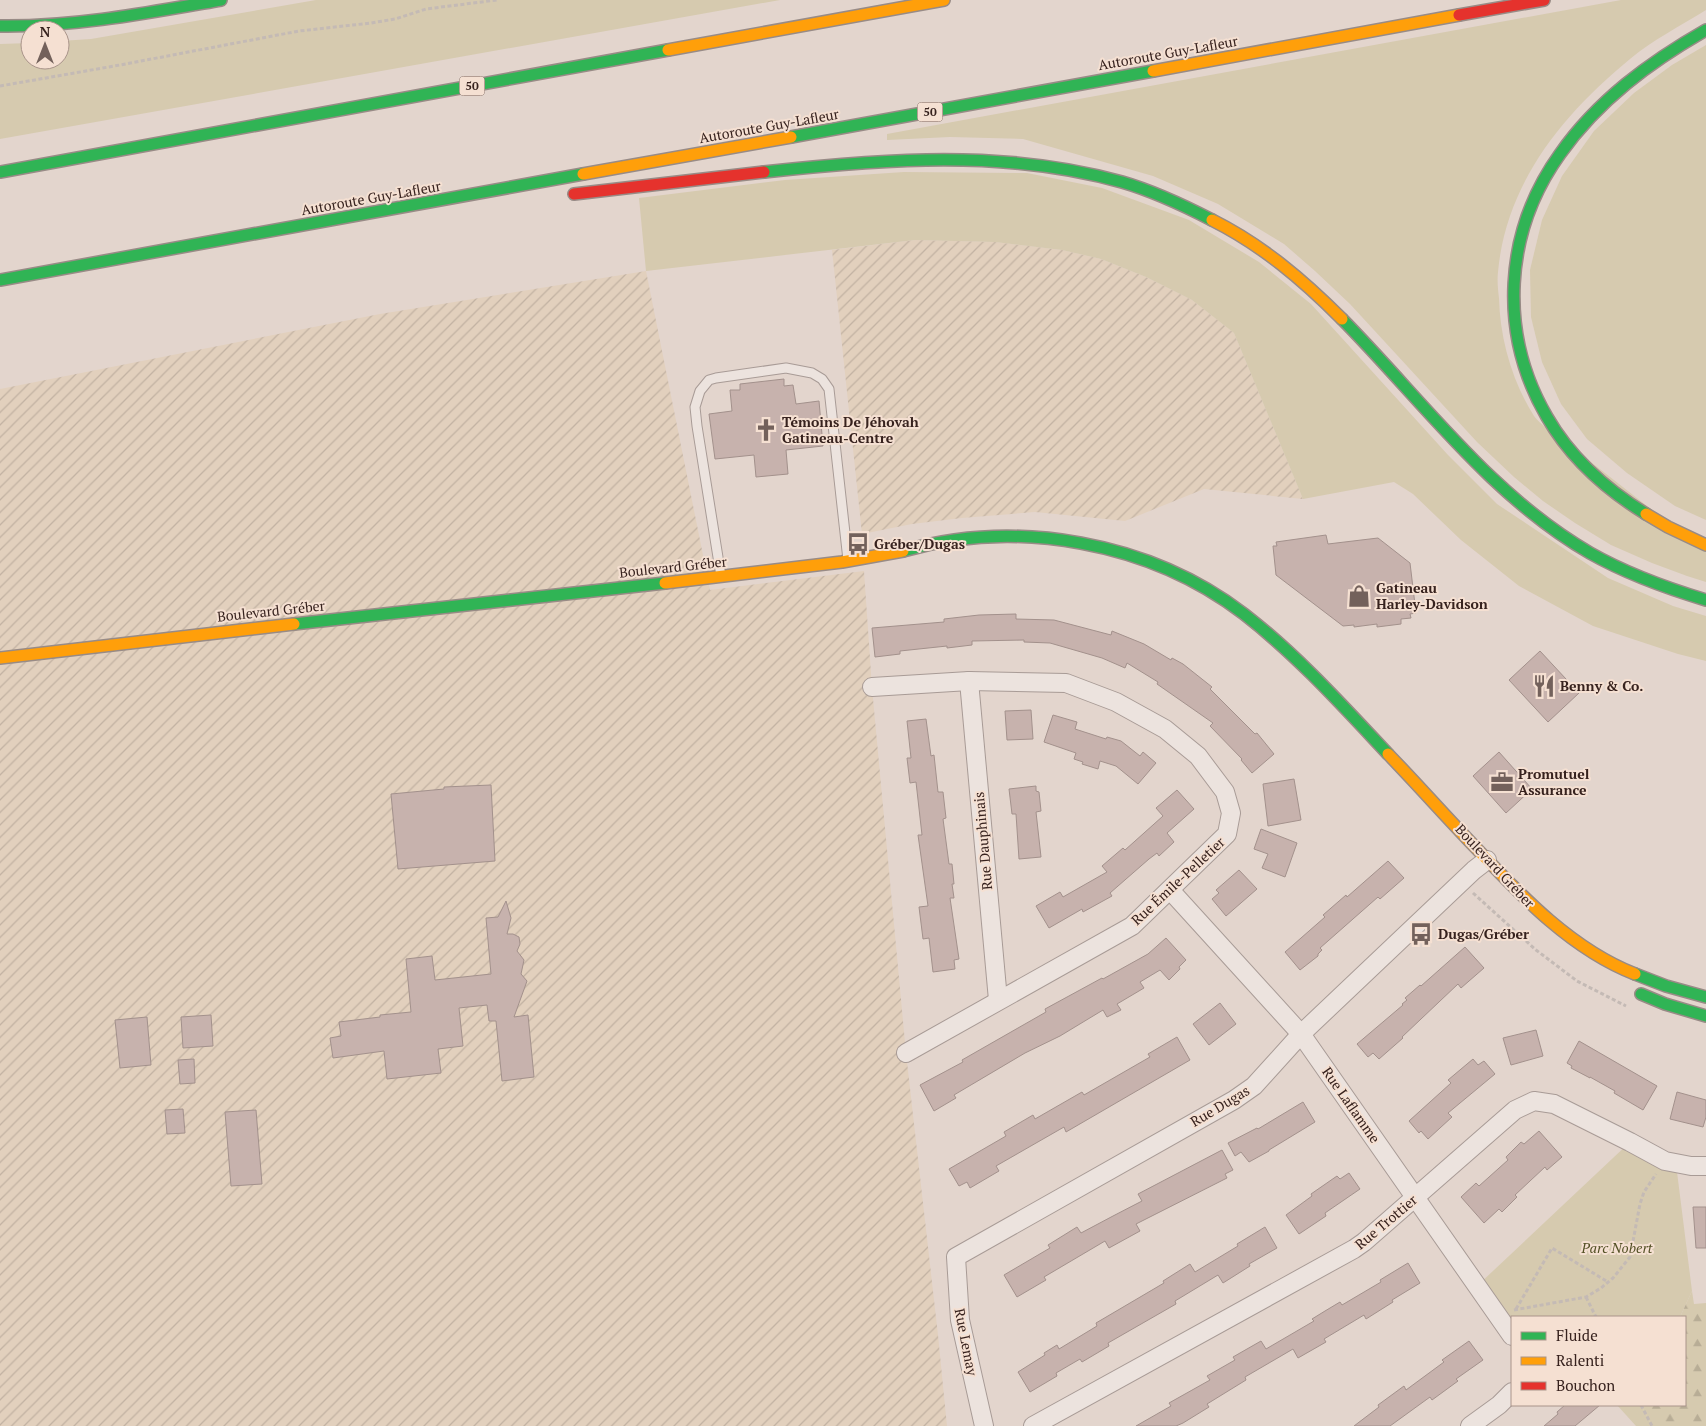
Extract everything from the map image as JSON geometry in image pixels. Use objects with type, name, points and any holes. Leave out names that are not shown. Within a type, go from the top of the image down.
[{"type":"main road","points":[[0,26],[46,26],[88,23],[221,0]]},
{"type":"main road","name":"50","points":[[0,172],[944,0]]},
{"type":"main road","name":"Autoroute Guy-Lafleur","points":[[0,280],[1544,0]]},
{"type":"main road","points":[[1706,30],[1660,58],[1615,93],[1575,135],[1552,166],[1528,212],[1519,243],[1514,274],[1514,308],[1518,343],[1530,386],[1545,416],[1569,450],[1588,469],[1628,502],[1672,529],[1706,545]]},
{"type":"main road","points":[[563,195],[810,166],[893,160],[950,159],[1058,166],[1140,187],[1216,220],[1256,245],[1291,271],[1318,294],[1488,473],[1522,505],[1554,530],[1590,552],[1638,576],[1706,600]]},
{"type":"main road","points":[[317,223],[484,204]]},
{"type":"main road","name":"Boulevard Gréber","points":[[0,658],[189,634],[887,556],[930,543],[994,538],[1050,539],[1096,546],[1132,556],[1203,586],[1255,621],[1312,673],[1475,870],[1530,904],[1595,955],[1644,978],[1706,997]]},
{"type":"main road","name":"Boulevard Gréber","points":[[1312,673],[1365,744],[1390,772]]},
{"type":"main road","points":[[1631,990],[1665,1004],[1706,1016]]},
{"type":"street","name":"Rue Émile-Pelletier","points":[[872,688],[969,681],[1066,683],[1116,702],[1165,729],[1198,756],[1225,792],[1231,813],[1227,834],[1132,926],[906,1053]]},
{"type":"street","name":"Rue Dauphinais","points":[[969,681],[998,1000]]},
{"type":"street","name":"Rue Dugas","points":[[956,1257],[1234,1100],[1254,1086],[1301,1034],[1475,870]]},
{"type":"street","name":"Rue Laflamme","points":[[1170,890],[1301,1034],[1511,1335]]},
{"type":"street","name":"Rue Trottier","points":[[1033,1426],[1354,1249],[1515,1110],[1534,1101],[1554,1104],[1665,1161],[1692,1166],[1706,1166]]},
{"type":"street","name":"Rue Lemay","points":[[956,1257],[960,1320],[984,1426]]},
{"type":"street","points":[[1470,1426],[1499,1405],[1511,1393]]},
{"type":"lane","points":[[721,576],[697,426],[696,400],[700,391],[709,380],[786,368],[812,374],[822,379],[829,389],[848,560]]},
{"type":"path","points":[[0,86],[289,32],[371,23],[395,19],[426,9],[497,0]]},
{"type":"path","points":[[1475,870],[1485,905],[1536,950],[1576,981],[1622,1005],[1632,1008]]},
{"type":"path","points":[[1499,1318],[1516,1309],[1586,1297],[1608,1282],[1630,1257],[1644,1192],[1665,1161]]},
{"type":"path","points":[[1516,1309],[1552,1248],[1608,1282]]},
{"type":"path","points":[[1586,1297],[1596,1316]]},
{"type":"path","points":[[1642,1406],[1652,1426]]},
{"type":"shaded area","points":[[915,240],[995,242],[1062,250],[1101,259],[1146,277],[1192,300],[1234,333],[1303,499],[1204,489],[1125,521],[1035,512],[912,524],[862,534],[832,250]]},
{"type":"shaded area","points":[[646,271],[710,590],[864,571],[872,688],[906,1053],[947,1426],[0,1426],[0,389],[380,314]]},
{"type":"green space","points":[[316,0],[780,0],[0,139],[0,44],[20,43],[20,70],[70,70],[70,40],[91,39]]},
{"type":"green space","points":[[1621,0],[1706,0],[1706,10],[1648,46],[1605,80],[1561,127],[1542,153],[1526,180],[1513,209],[1503,240],[1498,272],[1502,329],[1519,389],[1537,420],[1706,552],[1706,582],[1652,563],[1611,545],[1543,501],[1477,442],[1350,304],[1315,271],[1284,244],[1218,204],[1153,176],[1023,139],[950,137],[887,140],[887,134]]},
{"type":"green space","points":[[1706,45],[1706,520],[1675,506],[1627,473],[1587,439],[1561,404],[1542,362],[1531,317],[1530,270],[1542,220],[1562,176],[1594,131],[1634,93],[1672,65]]},
{"type":"green space","points":[[904,172],[1027,173],[1102,188],[1189,220],[1259,262],[1311,304],[1448,455],[1497,504],[1608,578],[1673,606],[1706,616],[1706,661],[1678,654],[1593,626],[1519,586],[1461,540],[1413,494],[1394,482],[1303,499],[1234,333],[1192,300],[1146,277],[1101,259],[1062,250],[995,242],[915,240],[646,271],[639,198],[785,180]]},
{"type":"green space","name":"Parc Nobert","points":[[1630,1142],[1676,1164],[1692,1291],[1680,1316],[1511,1316],[1511,1335],[1477,1286]]},
{"type":"green space","points":[[1692,1291],[1694,1304],[1706,1303],[1706,1426],[1652,1426],[1642,1406],[1686,1406],[1686,1316],[1680,1316]]},
{"type":"green space","points":[[1618,1406],[1642,1406],[1652,1426],[1636,1426]]},
{"type":"building","name":"Témoins De Jéhovah Gatineau-Centre","points":[[784,379],[784,386],[793,385],[796,404],[819,401],[823,446],[786,450],[788,474],[756,477],[754,455],[715,459],[709,414],[732,411],[730,390],[740,390],[740,384]]},
{"type":"building","name":"Gatineau Harley-Davidson","points":[[1326,535],[1328,544],[1378,538],[1410,563],[1416,613],[1410,614],[1411,618],[1401,619],[1401,624],[1377,627],[1377,624],[1354,627],[1354,625],[1343,626],[1276,575],[1273,546],[1277,546],[1276,542]]},
{"type":"building","points":[[1016,614],[1016,619],[1054,620],[1111,635],[1112,631],[1144,644],[1171,660],[1172,658],[1183,664],[1212,687],[1210,689],[1255,734],[1257,733],[1274,754],[1252,773],[1242,759],[1210,726],[1213,723],[1157,684],[1158,682],[1127,663],[1125,668],[1102,658],[1050,643],[1024,642],[1024,640],[972,641],[972,645],[900,651],[900,654],[875,657],[872,628],[944,622],[944,619],[979,615]]},
{"type":"building","name":"Benny & Co.","points":[[1540,651],[1579,693],[1548,722],[1509,680]]},
{"type":"building","points":[[1031,710],[1033,739],[1007,740],[1005,711]]},
{"type":"building","points":[[1053,715],[1077,722],[1075,729],[1106,739],[1107,737],[1121,741],[1140,756],[1143,752],[1156,763],[1138,784],[1116,766],[1100,761],[1098,769],[1082,764],[1083,762],[1074,759],[1076,753],[1044,742]]},
{"type":"building","points":[[926,719],[931,756],[934,755],[938,792],[943,792],[946,818],[943,819],[949,864],[952,864],[954,884],[952,884],[954,898],[950,898],[959,959],[954,960],[955,969],[933,972],[929,938],[923,939],[919,907],[928,906],[918,835],[922,835],[916,782],[910,783],[907,758],[911,758],[907,721]]},
{"type":"building","name":"Promutuel Assurance","points":[[1499,752],[1532,789],[1506,813],[1473,776]]},
{"type":"building","points":[[1294,779],[1301,820],[1268,826],[1263,784]]},
{"type":"building","points":[[491,785],[495,861],[398,869],[391,794],[444,789],[444,787]]},
{"type":"building","points":[[1036,786],[1036,791],[1039,792],[1041,811],[1036,812],[1041,857],[1019,859],[1016,814],[1012,814],[1009,789]]},
{"type":"building","points":[[1177,790],[1194,809],[1167,833],[1174,842],[1159,856],[1157,853],[1149,859],[1110,893],[1112,896],[1083,912],[1082,909],[1049,928],[1036,906],[1060,892],[1063,897],[1107,872],[1102,866],[1123,848],[1125,850],[1163,816],[1156,808]]},
{"type":"building","points":[[1261,829],[1297,843],[1285,877],[1262,868],[1268,854],[1254,849]]},
{"type":"building","points":[[1388,861],[1404,878],[1380,899],[1378,897],[1320,948],[1322,950],[1318,956],[1300,970],[1285,952],[1325,917],[1323,915]]},
{"type":"building","points":[[1239,870],[1257,889],[1226,916],[1212,899],[1219,893],[1216,890]]},
{"type":"building","points":[[506,901],[511,918],[507,934],[519,937],[520,944],[517,951],[524,960],[521,974],[527,981],[514,1017],[528,1015],[534,1077],[502,1081],[496,1021],[489,1021],[487,1005],[459,1008],[463,1046],[438,1049],[441,1073],[387,1079],[384,1051],[333,1058],[330,1038],[341,1036],[339,1022],[411,1012],[406,959],[432,956],[435,980],[491,974],[486,918],[498,917]]},
{"type":"building","points":[[1166,938],[1186,960],[1169,980],[1160,970],[1140,982],[1144,988],[1117,1004],[1121,1010],[1107,1017],[1103,1010],[954,1095],[956,1098],[934,1111],[920,1085],[963,1062],[962,1060],[1046,1012],[1045,1009],[1148,954]]},
{"type":"building","points":[[1465,947],[1484,968],[1461,988],[1458,984],[1379,1059],[1373,1053],[1368,1057],[1357,1044],[1403,1005],[1407,1000],[1405,998]]},
{"type":"building","points":[[1220,1003],[1236,1024],[1209,1045],[1193,1024]]},
{"type":"building","points":[[211,1015],[213,1046],[183,1048],[181,1017]]},
{"type":"building","points":[[147,1017],[151,1065],[120,1068],[115,1020]]},
{"type":"building","points":[[1536,1030],[1543,1056],[1511,1065],[1503,1038]]},
{"type":"building","points":[[1177,1037],[1190,1060],[1066,1132],[1064,1127],[996,1166],[999,1171],[970,1188],[967,1182],[959,1186],[949,1169],[1006,1136],[1004,1132],[1033,1115],[1035,1119],[1082,1092],[1084,1095],[1150,1057],[1148,1054]]},
{"type":"building","points":[[1579,1041],[1657,1086],[1643,1110],[1614,1093],[1615,1091],[1571,1068],[1572,1066],[1567,1063]]},
{"type":"building","points":[[194,1059],[195,1083],[180,1084],[178,1060]]},
{"type":"building","points":[[1473,1059],[1478,1065],[1484,1061],[1495,1074],[1448,1113],[1452,1117],[1428,1139],[1421,1131],[1419,1133],[1409,1121],[1451,1083],[1448,1080]]},
{"type":"building","points":[[1677,1092],[1706,1100],[1706,1117],[1703,1127],[1670,1119]]},
{"type":"building","points":[[1303,1102],[1315,1122],[1249,1162],[1241,1152],[1235,1156],[1228,1143],[1258,1129]]},
{"type":"building","points":[[183,1109],[185,1133],[167,1134],[165,1110]]},
{"type":"building","points":[[256,1110],[262,1184],[231,1186],[225,1112]]},
{"type":"building","points":[[1539,1131],[1562,1157],[1547,1170],[1545,1167],[1515,1195],[1517,1197],[1502,1212],[1499,1209],[1484,1223],[1461,1197],[1476,1183],[1479,1186],[1508,1160],[1506,1157],[1521,1142],[1524,1144]]},
{"type":"building","points":[[1222,1150],[1233,1170],[1225,1174],[1227,1178],[1136,1224],[1140,1231],[1109,1248],[1105,1241],[1044,1277],[1046,1280],[1017,1297],[1004,1275],[1050,1248],[1048,1245],[1077,1227],[1081,1233],[1142,1201],[1138,1194]]},
{"type":"building","points":[[1349,1173],[1360,1189],[1325,1213],[1326,1216],[1299,1234],[1286,1215],[1337,1176],[1340,1179]]},
{"type":"building","points":[[1693,1207],[1706,1207],[1706,1248],[1696,1248]]},
{"type":"building","points":[[1265,1227],[1277,1248],[1249,1264],[1250,1266],[1223,1283],[1218,1275],[1175,1301],[1176,1304],[1108,1343],[1109,1346],[1082,1362],[1080,1359],[1056,1373],[1057,1376],[1030,1392],[1018,1372],[1045,1355],[1044,1353],[1057,1345],[1059,1349],[1097,1326],[1096,1323],[1164,1283],[1163,1281],[1190,1264],[1195,1272]]},
{"type":"building","points":[[1408,1263],[1420,1283],[1366,1319],[1364,1315],[1324,1339],[1326,1342],[1298,1358],[1293,1349],[1245,1377],[1246,1380],[1207,1404],[1209,1407],[1183,1423],[1176,1426],[1136,1426],[1171,1406],[1169,1403],[1210,1380],[1207,1376],[1235,1360],[1233,1357],[1261,1341],[1266,1349],[1314,1321],[1312,1319],[1340,1302],[1342,1305],[1381,1282],[1380,1280]]},
{"type":"building","points":[[1469,1341],[1483,1360],[1456,1379],[1458,1381],[1432,1400],[1430,1397],[1390,1426],[1354,1426],[1379,1407],[1378,1405],[1404,1386],[1406,1390],[1444,1362],[1442,1360]]},
{"type":"building","points":[[1564,1406],[1599,1406],[1575,1426],[1544,1426],[1558,1414],[1557,1412]]},
{"type":"traffic: fast","points":[[0,26],[83,22],[221,0]]},
{"type":"traffic: fast","points":[[1646,514],[1617,494],[1590,472],[1578,459],[1556,432],[1531,385],[1520,351],[1515,317],[1514,283],[1518,249],[1527,216],[1541,184],[1575,134],[1608,99],[1626,84],[1665,55],[1706,30]]},
{"type":"traffic: fast","points":[[0,172],[668,50]]},
{"type":"traffic: fast","points":[[791,137],[1153,71]]},
{"type":"traffic: fast","points":[[764,172],[854,163],[899,161],[989,161],[1033,165],[1078,172],[1122,182],[1168,199],[1212,220]]},
{"type":"traffic: fast","points":[[0,280],[583,174]]},
{"type":"traffic: fast","points":[[1342,319],[1458,445],[1520,503],[1554,530],[1618,568],[1706,600]]},
{"type":"traffic: fast","points":[[903,551],[947,541],[991,537],[1036,537],[1081,543],[1125,554],[1167,569],[1207,589],[1264,630],[1319,681],[1388,754]]},
{"type":"traffic: fast","points":[[294,624],[665,583]]},
{"type":"traffic: fast","points":[[1635,974],[1666,986],[1706,997]]},
{"type":"traffic: fast","points":[[1641,994],[1665,1004],[1706,1016]]},
{"type":"traffic: slow","points":[[668,50],[944,0]]},
{"type":"traffic: slow","points":[[1153,71],[1459,15]]},
{"type":"traffic: slow","points":[[583,174],[791,137]]},
{"type":"traffic: slow","points":[[1212,220],[1248,241],[1281,264],[1342,319]]},
{"type":"traffic: slow","points":[[1646,514],[1706,545]]},
{"type":"traffic: slow","points":[[665,583],[842,562],[903,551]]},
{"type":"traffic: slow","points":[[0,658],[294,624]]},
{"type":"traffic: slow","points":[[1388,754],[1530,903],[1570,937],[1590,951],[1612,964],[1635,974]]},
{"type":"traffic: jam","points":[[1459,15],[1544,0]]},
{"type":"traffic: jam","points":[[574,194],[764,172]]},
{"type":"place","name":"Témoins De Jéhovah Gatineau-Centre","points":[[766,430]]},
{"type":"place","name":"Gréber/Dugas","points":[[858,544]]},
{"type":"place","name":"Gatineau Harley-Davidson","points":[[1359,596]]},
{"type":"place","name":"Benny & Co.","points":[[1544,686]]},
{"type":"place","name":"Promutuel Assurance","points":[[1502,782]]},
{"type":"place","name":"Dugas/Gréber","points":[[1421,934]]}]
